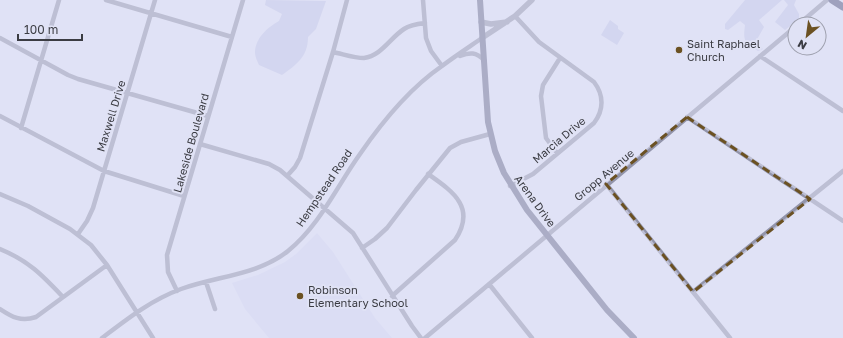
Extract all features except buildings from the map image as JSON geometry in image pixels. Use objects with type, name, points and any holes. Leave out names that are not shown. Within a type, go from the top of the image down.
[{"type":"main road","name":"Arena Drive","points":[[480,0],[490,134],[498,160],[510,186],[527,210],[607,310],[634,338]]},
{"type":"main road","points":[[832,0],[843,7]]},
{"type":"street","points":[[21,128],[58,0]]},
{"type":"street","points":[[106,0],[232,37]]},
{"type":"street","name":"Maxwell Drive","points":[[78,234],[90,214],[155,0]]},
{"type":"street","name":"Lakeside Boulevard","points":[[177,291],[168,272],[166,259],[243,0]]},
{"type":"street","points":[[287,176],[295,167],[300,158],[333,52],[347,0]]},
{"type":"street","points":[[423,0],[428,45],[442,66]]},
{"type":"street","name":"Hempstead Road","points":[[102,338],[151,303],[177,291],[250,271],[280,257],[304,236],[324,209],[358,156],[381,125],[410,94],[442,66],[509,21],[532,0]]},
{"type":"street","points":[[808,16],[827,0]]},
{"type":"street","name":"Marcia Drive","points":[[510,186],[533,174],[594,122],[600,113],[602,101],[600,91],[594,82],[539,42],[515,16]]},
{"type":"street","points":[[481,22],[491,24],[509,21]]},
{"type":"street","points":[[333,52],[356,58],[368,57],[378,52],[402,30],[412,25],[425,23]]},
{"type":"street","name":"Gropp Avenue","points":[[425,338],[606,184],[787,34]]},
{"type":"street","points":[[0,38],[78,79],[208,116]]},
{"type":"street","points":[[455,58],[471,53],[478,55],[484,60]]},
{"type":"street","points":[[760,56],[843,112]]},
{"type":"street","points":[[557,153],[546,138],[541,96],[544,85],[560,58]]},
{"type":"street","points":[[0,116],[104,171],[184,196]]},
{"type":"street","points":[[687,117],[843,221]]},
{"type":"street","points":[[362,248],[387,228],[450,148],[461,142],[490,134]]},
{"type":"street","points":[[200,144],[269,164],[280,170],[353,233],[392,296],[422,338]]},
{"type":"street","points":[[693,292],[843,171]]},
{"type":"street","points":[[392,296],[455,240],[463,222],[462,210],[457,198],[451,191],[428,174]]},
{"type":"street","points":[[606,184],[730,338]]},
{"type":"street","points":[[0,194],[28,206],[78,234],[91,245],[107,265],[153,338]]},
{"type":"street","points":[[0,249],[31,266],[43,276],[63,298]]},
{"type":"street","points":[[0,309],[15,318],[26,320],[36,317],[107,265]]},
{"type":"street","points":[[206,282],[215,309]]},
{"type":"street","points":[[489,284],[532,338]]},
{"type":"highlighted area","points":[[687,117],[810,199],[693,292],[606,184]]},
{"type":"shaded area","points":[[266,0],[326,1],[316,29],[308,37],[306,50],[300,60],[282,75],[259,65],[255,56],[257,43],[260,38],[271,26],[279,21],[282,14],[265,5]]},
{"type":"shaded area","points":[[745,0],[782,0],[759,20],[764,27],[755,43],[763,49],[758,51],[747,43],[744,35],[745,25],[740,21],[728,30],[725,29],[725,24]]},
{"type":"shaded area","points":[[784,0],[796,0],[794,5],[799,16],[787,16],[787,28],[785,30],[775,22],[788,5]]},
{"type":"shaded area","points":[[610,20],[624,33],[617,45],[601,35]]},
{"type":"shaded area","name":"Robinson Elementary School","points":[[317,233],[333,252],[375,318],[392,338],[269,338],[245,309],[232,283],[258,275],[285,262],[296,254]]},
{"type":"place","name":"Saint Raphael Church","points":[[679,50]]},
{"type":"place","name":"Robinson Elementary School","points":[[300,296]]}]
